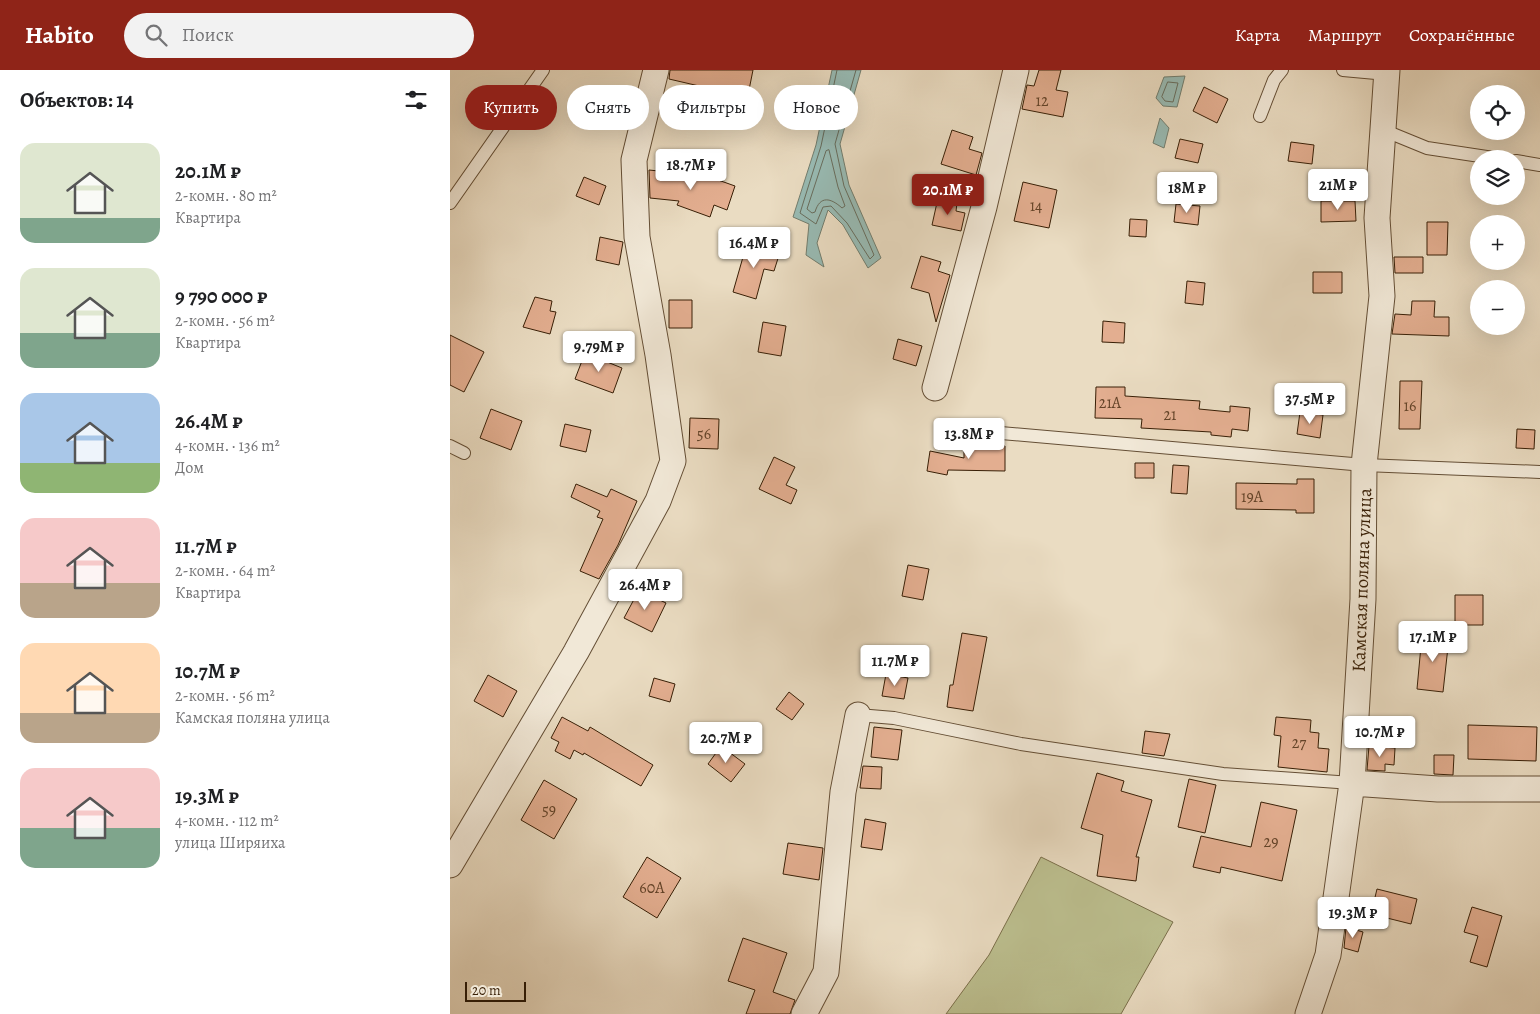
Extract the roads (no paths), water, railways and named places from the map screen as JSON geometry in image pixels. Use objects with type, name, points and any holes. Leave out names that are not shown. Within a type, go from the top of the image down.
[{"type":"street","points":[[450,865],[576,652],[658,501],[673,461],[658,354],[636,237],[634,160],[656,70]]},
{"type":"street","points":[[935,388],[984,207],[1016,70]]},
{"type":"street","name":"Камская поляна улица","points":[[1308,1014],[1328,955],[1352,783],[1363,599],[1364,465],[1382,296],[1377,218],[1387,72]]},
{"type":"street","points":[[804,1014],[826,972],[844,792],[858,715]]},
{"type":"street","points":[[1352,783],[1438,789],[1540,789]]},
{"type":"lane","points":[[450,203],[542,70]]},
{"type":"lane","points":[[1260,116],[1274,80],[1282,70]]},
{"type":"lane","points":[[1343,70],[1387,72]]},
{"type":"lane","points":[[1383,130],[1427,148],[1470,154]]},
{"type":"lane","points":[[1525,162],[1540,165]]},
{"type":"lane","points":[[944,428],[1364,465],[1540,472]]},
{"type":"lane","points":[[450,446],[464,453]]},
{"type":"lane","points":[[858,715],[894,718],[1021,744],[1223,774],[1352,783]]},
{"type":"water","points":[[832,70],[861,70],[857,85],[829,85]]},
{"type":"water","points":[[1185,76],[1177,107],[1163,106],[1156,98],[1164,77]]},
{"type":"water","points":[[1160,118],[1169,128],[1164,148],[1153,143]]},
{"type":"water","points":[[819,130],[844,130],[840,144],[849,185],[881,258],[868,268],[843,225],[828,210],[817,243],[824,267],[806,255],[809,224],[793,217]]}]
